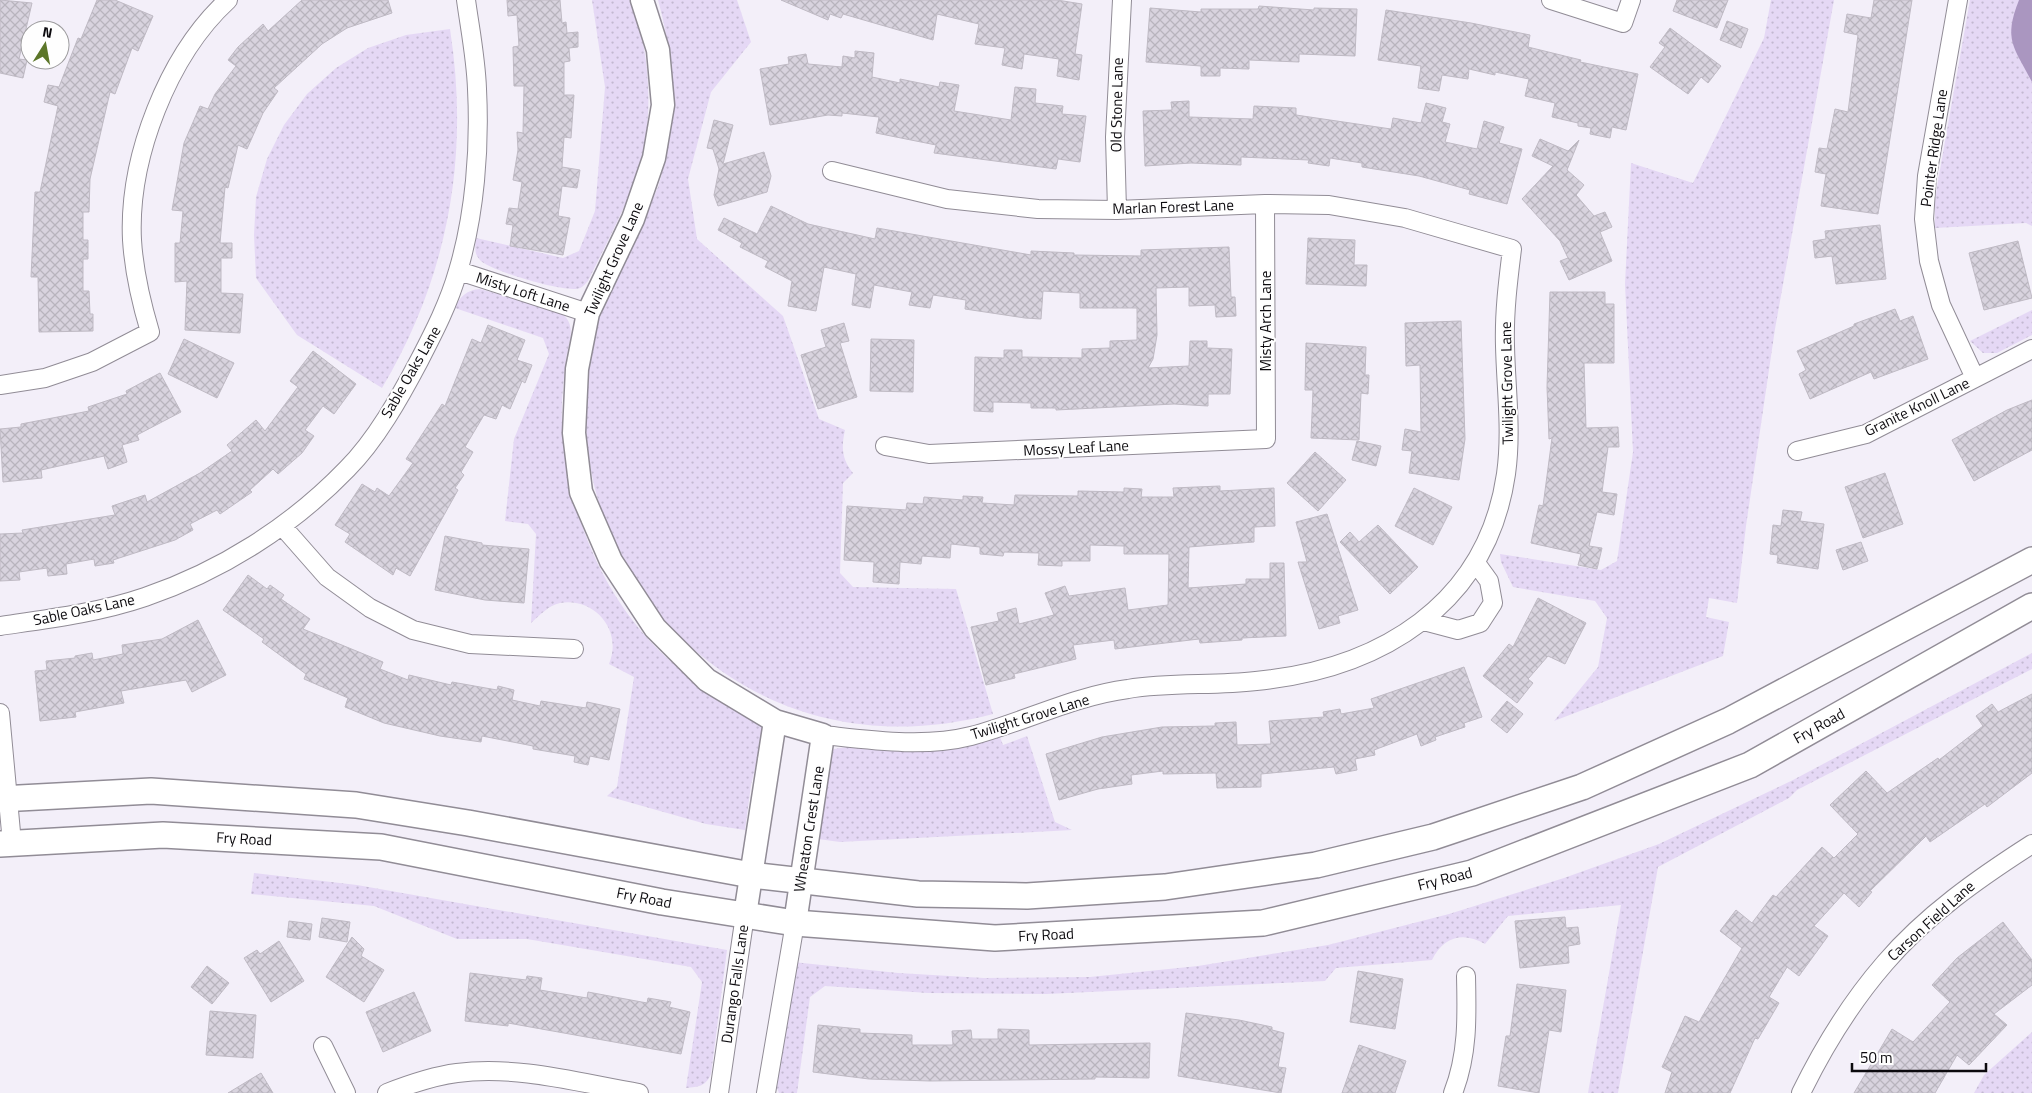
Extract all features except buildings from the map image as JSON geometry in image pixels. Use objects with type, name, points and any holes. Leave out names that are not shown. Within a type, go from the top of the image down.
[{"type":"main road","points":[[4,798],[151,791],[356,805],[468,823],[751,875],[918,894],[1037,896],[1166,886],[1316,865],[1433,837],[1582,787],[1728,721],[2032,560]]},
{"type":"main road","name":"Fry Road","points":[[6,844],[163,835],[382,847],[662,902],[795,923],[995,938],[1263,923],[1472,873],[1750,765],[2032,606]]},
{"type":"street","points":[[0,385],[45,378],[92,362],[150,332],[138,289],[132,238],[136,178],[150,122],[175,68],[217,10],[228,0]]},
{"type":"street","name":"Sable Oaks Lane","points":[[0,626],[71,616],[144,598],[215,568],[283,527],[348,468],[396,404],[440,321],[458,271],[470,210],[476,150],[477,88],[466,0]]},
{"type":"street","name":"Twilight Grove Lane","points":[[642,0],[658,50],[663,104],[654,158],[633,219],[588,313],[577,369],[574,433],[582,492],[611,561],[654,628],[707,680],[775,721],[823,735],[901,744],[969,737],[1071,703],[1127,688],[1256,681],[1315,672],[1368,655],[1424,621],[1454,592],[1476,563],[1497,520],[1506,473],[1510,418],[1505,344],[1506,295],[1512,249]]},
{"type":"street","name":"Old Stone Lane","points":[[1117,210],[1115,137],[1122,0]]},
{"type":"street","points":[[1551,0],[1623,23],[1632,0]]},
{"type":"street","name":"Pointer Ridge Lane","points":[[1958,0],[1927,176],[1924,219],[1929,261],[1940,305],[1975,378]]},
{"type":"street","name":"Marlan Forest Lane","points":[[832,172],[947,199],[1038,209],[1117,210],[1266,204],[1329,205],[1405,218],[1512,249]]},
{"type":"street","name":"Misty Arch Lane","points":[[1266,204],[1266,439]]},
{"type":"street","name":"Misty Loft Lane","points":[[458,271],[588,313]]},
{"type":"street","name":"Granite Knoll Lane","points":[[1797,451],[1866,434],[2032,349]]},
{"type":"street","name":"Mossy Leaf Lane","points":[[886,446],[929,454],[1266,439]]},
{"type":"street","points":[[283,527],[327,577],[370,608],[413,630],[470,644],[574,649]]},
{"type":"street","points":[[1424,621],[1458,630],[1480,623],[1493,602],[1489,581],[1476,563]]},
{"type":"street","points":[[0,713],[6,844]]},
{"type":"street","points":[[751,875],[775,721]]},
{"type":"street","name":"Wheaton Crest Lane","points":[[795,923],[823,735]]},
{"type":"street","name":"Carson Field Lane","points":[[1800,1093],[1839,1027],[1885,963],[1929,920],[1982,876],[2032,844]]},
{"type":"street","name":"Durango Falls Lane","points":[[719,1093],[751,875]]},
{"type":"street","points":[[766,1093],[795,923]]},
{"type":"street","points":[[1453,1093],[1459,1077],[1467,1034],[1466,976]]},
{"type":"street","points":[[323,1046],[346,1093]]},
{"type":"street","points":[[387,1093],[416,1082],[456,1073],[478,1072],[535,1075],[640,1093]]},
{"type":"shaded area","points":[[592,0],[633,0],[647,67],[648,113],[646,136],[635,180],[613,231],[588,281],[581,287],[572,289],[560,288],[512,275],[486,264],[477,255],[475,244],[476,238],[563,258],[579,251],[595,211],[605,87]]},
{"type":"shaded area","points":[[658,0],[737,0],[751,42],[711,92],[688,179],[697,239],[783,316],[819,419],[845,430],[843,453],[853,473],[843,483],[840,573],[853,587],[956,589],[993,714],[957,722],[922,726],[886,726],[852,723],[817,716],[784,705],[751,690],[720,670],[681,638],[648,601],[622,560],[603,516],[591,469],[586,421],[588,372],[598,322],[610,287],[658,187],[664,164],[670,77],[666,33]]},
{"type":"shaded area","points":[[1771,0],[1834,0],[1775,329],[1746,526],[1737,603],[1709,598],[1706,617],[1729,622],[1723,656],[1554,721],[1598,667],[1607,618],[1595,601],[1513,587],[1501,562],[1500,554],[1601,570],[1617,561],[1633,452],[1625,284],[1631,163],[1693,183],[1764,38]]},
{"type":"shaded area","points":[[1970,0],[2032,0],[2032,226],[2026,223],[1935,228],[1935,202],[1938,181]]},
{"type":"shaded area","points":[[2019,0],[2032,0],[2032,82],[2016,51],[2011,34],[2014,14]]},
{"type":"shaded area","points":[[450,29],[456,77],[457,123],[455,170],[448,215],[438,259],[423,303],[405,346],[382,388],[297,335],[256,278],[254,235],[256,197],[267,159],[284,125],[307,94],[336,68],[368,48],[406,35]]},
{"type":"shaded area","points":[[480,289],[559,311],[569,321],[571,334],[563,388],[562,427],[567,468],[584,532],[612,590],[630,617],[651,642],[694,680],[757,720],[762,728],[762,740],[751,785],[745,830],[706,824],[607,796],[617,787],[634,677],[609,664],[612,640],[609,629],[595,611],[584,605],[573,603],[556,604],[544,611],[531,623],[536,534],[528,524],[505,521],[514,439],[549,354],[543,338],[455,308],[464,294]]},
{"type":"shaded area","points":[[2032,310],[2032,335],[1997,353],[1983,353],[1970,341]]},
{"type":"shaded area","points":[[2032,653],[2032,669],[1797,790],[1789,798],[1658,867],[1618,1093],[1588,1093],[1621,905],[1508,916],[1485,944],[1469,938],[1454,938],[1442,946],[1432,960],[1336,968],[1325,981],[1046,994],[928,993],[825,986],[810,997],[797,1093],[779,1093],[777,1088],[793,962],[898,973],[984,978],[1090,977],[1198,966],[1328,945],[1449,914],[1564,878],[1659,844],[1793,780]]},
{"type":"shaded area","points":[[1027,736],[1055,822],[1072,830],[840,842],[811,838],[826,757],[834,749],[847,747],[906,752],[962,748],[1000,737],[1003,745]]},
{"type":"shaded area","points":[[254,873],[357,885],[727,950],[711,1074],[702,1085],[686,1088],[702,982],[691,967],[527,939],[457,939],[374,906],[251,894]]},
{"type":"shaded area","points":[[2032,1032],[2032,1093],[1974,1093],[1984,1075]]}]
